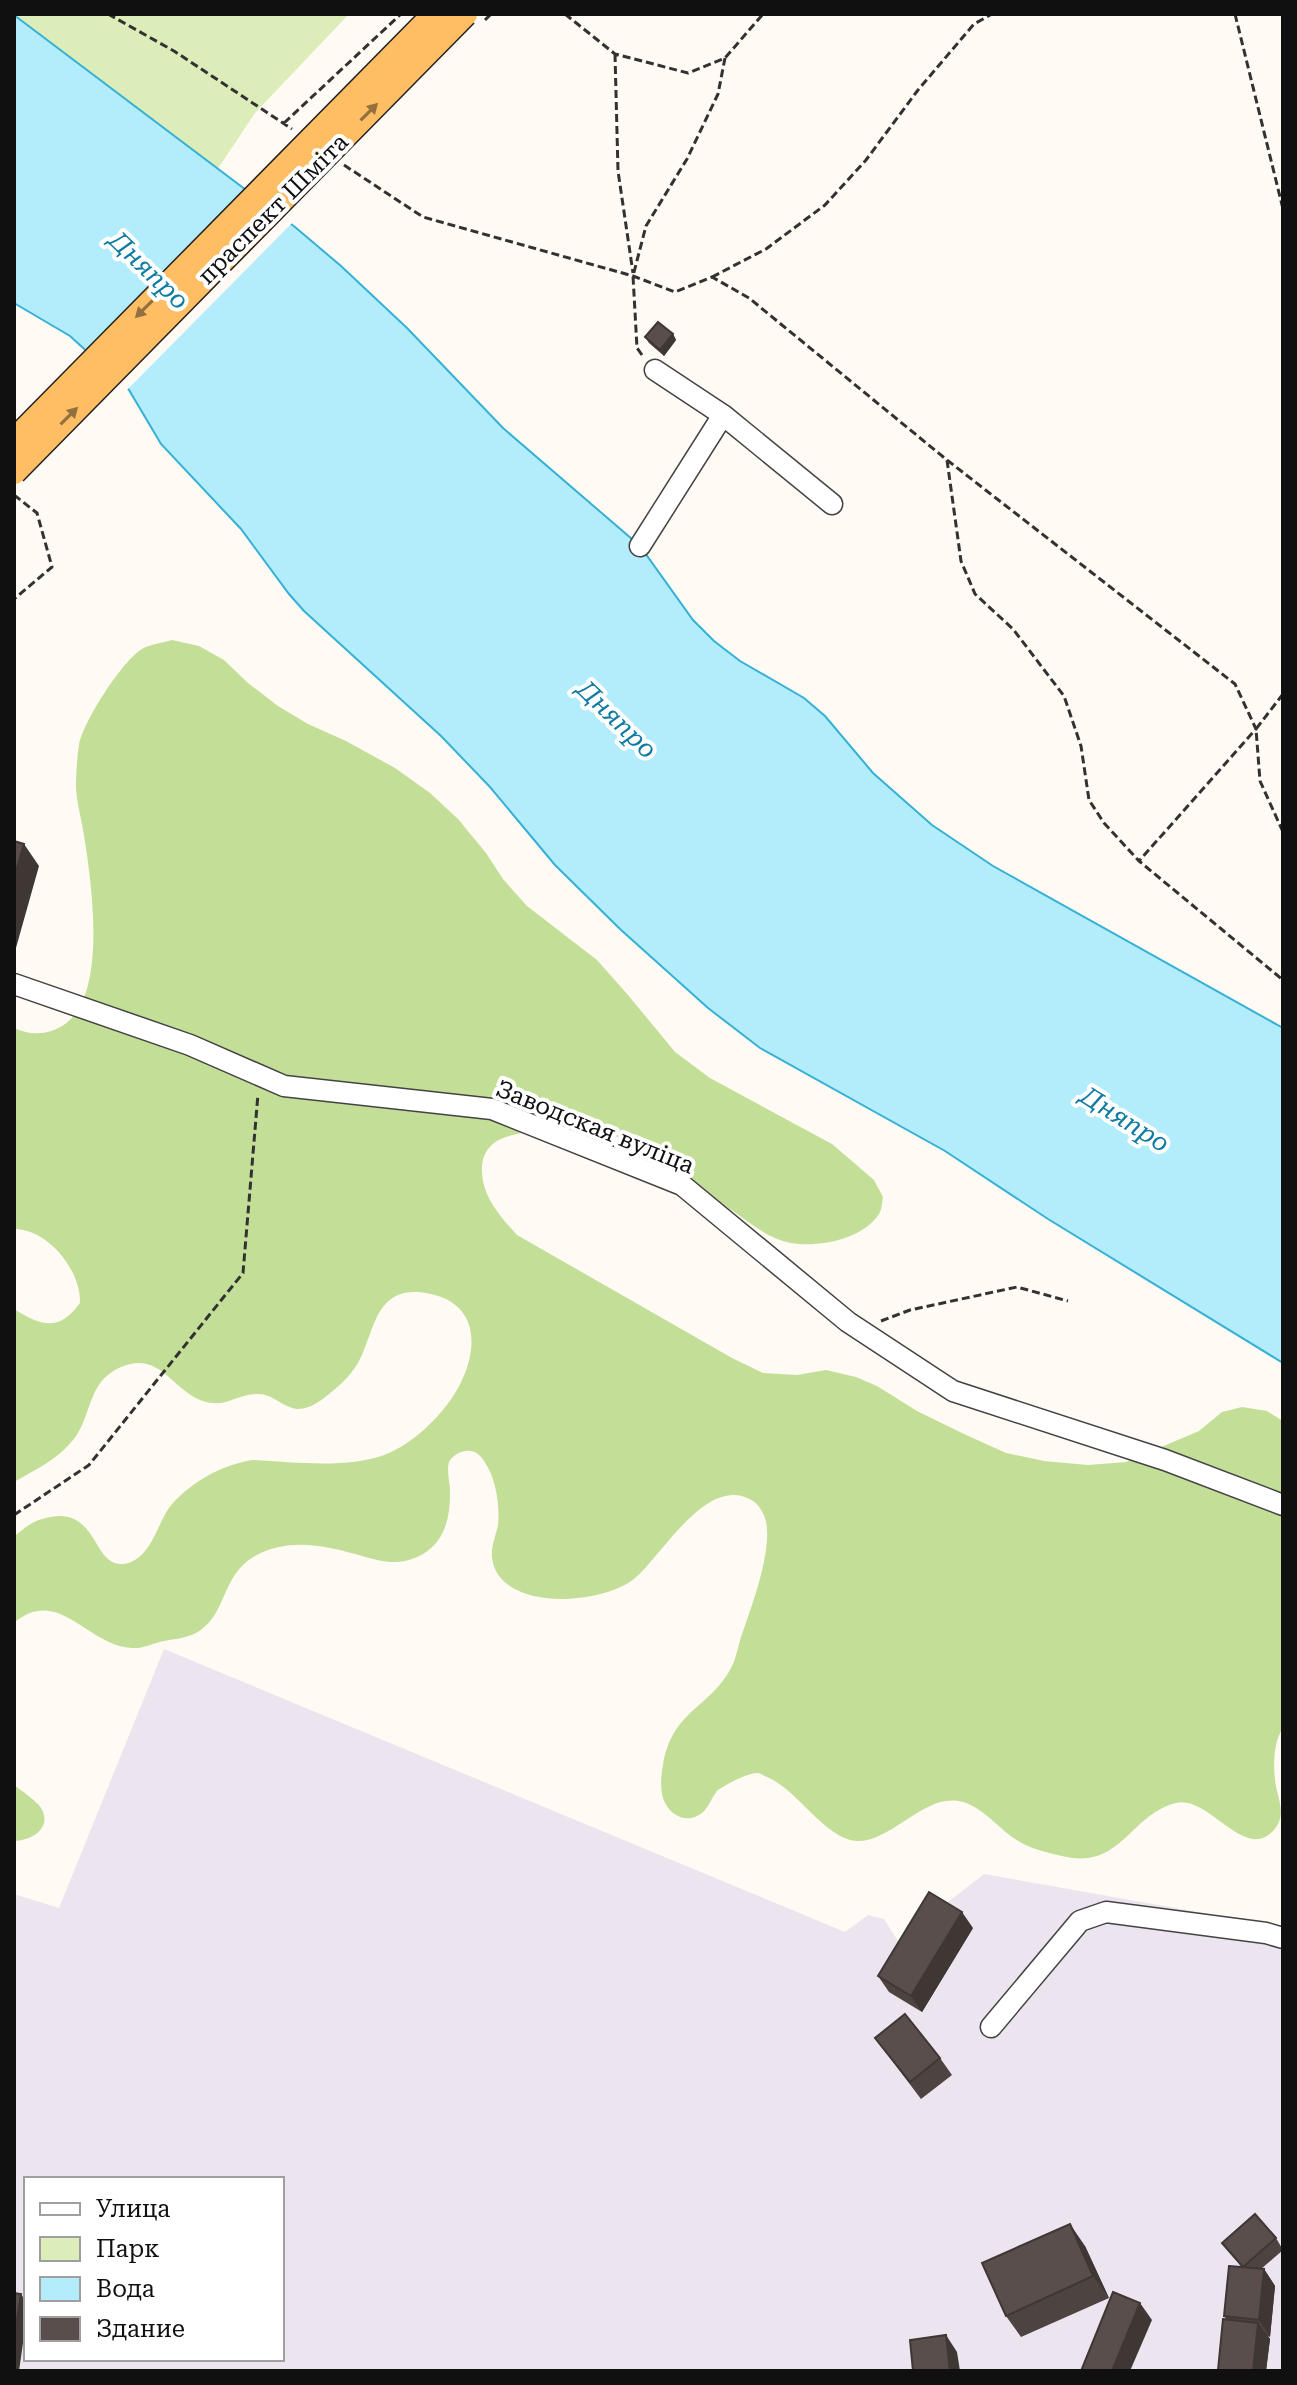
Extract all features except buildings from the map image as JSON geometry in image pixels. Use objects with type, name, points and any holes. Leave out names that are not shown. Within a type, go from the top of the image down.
[{"type":"main road","name":"праспект Шміта","points":[[14,441],[435,14]]},
{"type":"main road","name":"праспект Шміта","points":[[14,472],[465,14]]},
{"type":"street","points":[[655,370],[723,415],[832,504]]},
{"type":"street","points":[[640,546],[723,415]]},
{"type":"street","name":"Заводская вуліца","points":[[14,984],[190,1045],[284,1086],[492,1109],[682,1185],[848,1322],[953,1391],[1165,1460],[1283,1505]]},
{"type":"street","points":[[991,2027],[1080,1921],[1106,1912],[1266,1933],[1283,1938]]},
{"type":"path","points":[[108,14],[174,51],[284,123],[401,14]]},
{"type":"path","points":[[565,14],[615,54],[688,73],[725,58],[763,14]]},
{"type":"path","points":[[712,277],[766,249],[825,205],[866,160],[918,90],[974,24],[992,14]]},
{"type":"path","points":[[1235,14],[1283,209]]},
{"type":"path","points":[[615,54],[618,171],[633,276],[637,348],[655,370]]},
{"type":"path","points":[[633,276],[646,226],[687,159],[718,94],[725,58]]},
{"type":"path","points":[[947,460],[1235,684],[1256,729],[1260,781],[1283,832]]},
{"type":"path","points":[[14,495],[37,513],[52,567],[14,599]]},
{"type":"path","points":[[1139,861],[1256,729],[1283,694]]},
{"type":"path","points":[[14,1515],[89,1465],[243,1273],[259,1076]]},
{"type":"path","points":[[868,1335],[878,1322],[910,1310],[1017,1287],[1068,1301]]},
{"type":"shaded area","points":[[164,1649],[845,1932],[868,1915],[884,1919],[898,1941],[984,1874],[1283,1927],[1283,2371],[14,2371],[14,1894],[59,1908]]},
{"type":"green space","points":[[14,14],[349,14],[255,113],[217,170]]},
{"type":"green space","points":[[172,640],[199,646],[224,660],[278,706],[395,768],[430,793],[458,819],[527,906],[597,960],[675,1052],[710,1078],[832,1144],[874,1180],[883,1197],[879,1214],[862,1230],[826,1243],[791,1243],[760,1230],[672,1167],[626,1141],[603,1131],[579,1126],[555,1126],[506,1137],[486,1152],[482,1172],[486,1190],[494,1206],[517,1235],[763,1373],[797,1375],[826,1370],[856,1377],[917,1411],[1006,1453],[1044,1461],[1088,1465],[1126,1462],[1199,1431],[1222,1412],[1242,1407],[1267,1411],[1283,1421],[1283,1727],[1274,1759],[1281,1813],[1273,1831],[1262,1838],[1250,1839],[1201,1808],[1176,1803],[1147,1818],[1112,1849],[1098,1856],[1082,1858],[1030,1847],[967,1803],[946,1801],[924,1809],[878,1836],[856,1841],[833,1831],[778,1783],[757,1773],[720,1789],[699,1815],[681,1817],[670,1810],[662,1794],[662,1773],[668,1747],[674,1732],[722,1682],[734,1661],[765,1555],[767,1526],[761,1510],[753,1501],[736,1495],[720,1498],[688,1520],[646,1568],[627,1584],[589,1596],[561,1599],[539,1597],[508,1585],[495,1568],[492,1553],[498,1525],[496,1492],[488,1468],[481,1457],[472,1451],[459,1453],[449,1462],[450,1491],[445,1528],[434,1545],[417,1557],[389,1562],[308,1545],[268,1550],[244,1564],[229,1584],[214,1616],[196,1633],[141,1648],[116,1645],[73,1620],[45,1611],[30,1613],[14,1623],[14,1536],[32,1523],[54,1516],[71,1518],[81,1523],[106,1557],[123,1564],[133,1561],[147,1548],[172,1504],[189,1488],[219,1470],[252,1460],[319,1464],[353,1462],[384,1455],[408,1442],[423,1431],[454,1396],[469,1360],[472,1342],[469,1325],[461,1311],[447,1300],[426,1293],[409,1292],[396,1296],[379,1313],[358,1363],[347,1378],[312,1406],[297,1409],[258,1394],[209,1403],[190,1394],[155,1367],[134,1363],[110,1373],[102,1381],[79,1431],[67,1447],[46,1464],[14,1482],[14,1309],[49,1323],[65,1319],[80,1303],[75,1278],[60,1254],[39,1236],[14,1229],[14,1028],[40,1033],[59,1028],[78,1009],[87,989],[92,965],[93,911],[76,788],[79,745],[95,708],[124,666],[142,649]]},
{"type":"green space","points":[[14,1785],[39,1805],[45,1819],[40,1831],[14,1841]]},
{"type":"water","name":"Дняпро","points":[[14,15],[295,227],[341,266],[407,328],[503,428],[640,546],[693,620],[714,641],[740,661],[804,698],[825,716],[873,773],[932,825],[993,866],[1283,1028],[1283,1363],[1048,1219],[945,1151],[760,1048],[708,1008],[555,865],[490,787],[441,736],[304,611],[241,529],[161,444],[129,390],[70,336],[14,303]]},
{"type":"pier","points":[[247,186],[294,221],[125,392],[83,352]]}]
